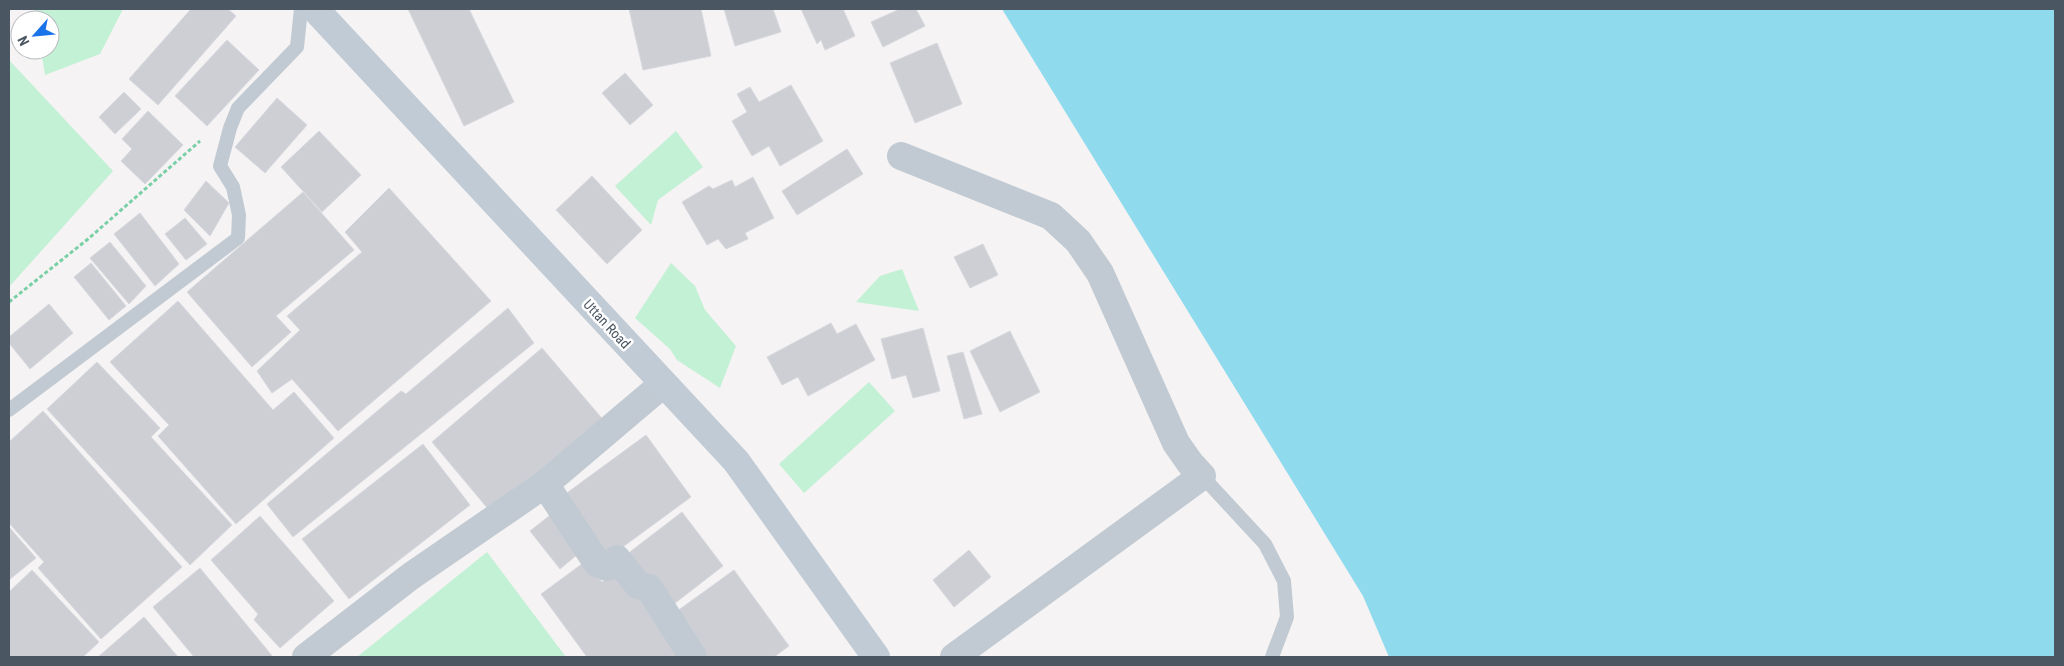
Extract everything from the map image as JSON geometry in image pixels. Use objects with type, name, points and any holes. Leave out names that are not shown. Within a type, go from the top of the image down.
[{"type":"main road","name":"Uttan Road","points":[[315,9],[736,461],[876,657]]},
{"type":"street","points":[[901,156],[1051,216],[1078,241],[1100,273],[1176,443],[1202,476],[954,657]]},
{"type":"street","points":[[306,657],[411,576],[545,484],[663,384]]},
{"type":"street","points":[[545,484],[597,562],[607,567],[617,559],[638,586],[649,588],[693,657]]},
{"type":"lane","points":[[9,410],[238,238],[239,215],[233,187],[220,166],[230,128],[238,108],[297,47],[301,9]]},
{"type":"lane","points":[[1202,476],[1265,544],[1284,581],[1287,617],[1272,657]]},
{"type":"path","points":[[9,302],[88,239],[200,141]]},
{"type":"green space","points":[[123,9],[100,54],[45,75],[43,60],[60,60],[60,10],[35,10]]},
{"type":"green space","points":[[9,60],[113,171],[9,287]]},
{"type":"green space","points":[[676,131],[703,167],[658,200],[651,225],[615,186]]},
{"type":"green space","points":[[671,263],[695,286],[705,310],[736,346],[720,388],[677,360],[670,349],[635,318]]},
{"type":"green space","points":[[902,269],[919,311],[856,302],[880,276]]},
{"type":"green space","points":[[869,382],[895,411],[804,493],[779,464]]},
{"type":"green space","points":[[487,552],[566,657],[357,657]]},
{"type":"water","points":[[1002,9],[2055,9],[2055,657],[1389,657],[1363,596]]},
{"type":"building","points":[[191,9],[228,9],[236,16],[158,105],[129,79]]},
{"type":"building","points":[[408,9],[469,9],[514,102],[464,126]]},
{"type":"building","points":[[629,9],[701,9],[711,56],[643,70]]},
{"type":"building","points":[[724,9],[773,9],[781,32],[735,46]]},
{"type":"building","points":[[801,9],[843,9],[855,36],[825,50],[821,40],[817,44]]},
{"type":"building","points":[[900,9],[916,9],[925,26],[883,47],[871,22]]},
{"type":"building","points":[[227,40],[259,70],[207,126],[175,96]]},
{"type":"building","points":[[937,43],[962,104],[915,123],[890,63]]},
{"type":"building","points":[[625,73],[653,105],[630,125],[602,93]]},
{"type":"building","points":[[791,85],[823,141],[780,166],[769,146],[752,156],[732,121],[747,112],[737,94],[750,87],[759,102]]},
{"type":"building","points":[[124,92],[141,109],[115,134],[99,117]]},
{"type":"building","points":[[277,98],[307,125],[265,173],[235,147]]},
{"type":"building","points":[[148,111],[183,145],[145,184],[121,161],[132,149],[122,139]]},
{"type":"building","points":[[319,131],[361,175],[322,212],[281,167]]},
{"type":"building","points":[[847,149],[863,174],[797,215],[782,191]]},
{"type":"building","points":[[592,176],[642,230],[607,264],[556,210]]},
{"type":"building","points":[[753,177],[774,218],[745,233],[748,239],[726,249],[718,239],[707,245],[682,202],[709,186],[713,189],[732,180],[735,187]]},
{"type":"building","points":[[206,181],[229,203],[210,236],[184,210]]},
{"type":"building","points":[[389,188],[491,301],[338,431],[292,379],[272,393],[257,371],[300,330],[287,316],[362,252],[345,232]]},
{"type":"building","points":[[303,192],[354,250],[276,316],[291,332],[252,367],[187,292]]},
{"type":"building","points":[[140,213],[179,264],[155,286],[114,234]]},
{"type":"building","points":[[185,218],[207,244],[186,260],[165,234]]},
{"type":"building","points":[[110,242],[146,286],[129,304],[90,258]]},
{"type":"building","points":[[983,244],[998,275],[970,288],[954,257]]},
{"type":"building","points":[[91,263],[126,306],[109,320],[74,277]]},
{"type":"building","points":[[178,301],[273,410],[294,392],[334,438],[236,524],[158,436],[169,425],[110,362]]},
{"type":"building","points":[[49,304],[73,333],[30,369],[9,343],[9,337]]},
{"type":"building","points":[[508,308],[534,343],[293,537],[267,504],[401,391],[406,394]]},
{"type":"building","points":[[831,323],[837,334],[856,324],[875,360],[808,396],[798,377],[782,385],[767,357]]},
{"type":"building","points":[[923,328],[940,391],[913,398],[906,375],[892,379],[881,339]]},
{"type":"building","points":[[1010,331],[1040,392],[1000,412],[970,351]]},
{"type":"building","points":[[542,348],[605,422],[494,516],[432,442]]},
{"type":"building","points":[[963,352],[982,414],[964,419],[947,356]]},
{"type":"building","points":[[97,362],[160,428],[151,437],[232,525],[190,565],[47,409]]},
{"type":"building","points":[[43,411],[182,567],[101,639],[38,568],[44,562],[9,523],[9,442]]},
{"type":"building","points":[[646,435],[691,497],[605,560],[560,498]]},
{"type":"building","points":[[423,444],[470,505],[349,599],[302,539]]},
{"type":"building","points":[[554,512],[584,549],[560,569],[530,531]]},
{"type":"building","points":[[682,512],[723,566],[670,607],[622,558]]},
{"type":"building","points":[[260,516],[334,601],[280,648],[254,620],[258,614],[211,560]]},
{"type":"building","points":[[9,527],[36,558],[9,580]]},
{"type":"building","points":[[969,550],[991,577],[954,607],[933,580]]},
{"type":"building","points":[[586,561],[602,582],[619,569],[684,657],[587,657],[541,594]]},
{"type":"building","points":[[200,568],[273,657],[194,657],[153,607]]},
{"type":"building","points":[[32,570],[99,642],[83,657],[9,657],[9,592]]},
{"type":"building","points":[[734,570],[789,646],[774,657],[698,657],[669,617]]},
{"type":"building","points":[[144,617],[178,657],[98,657]]}]
